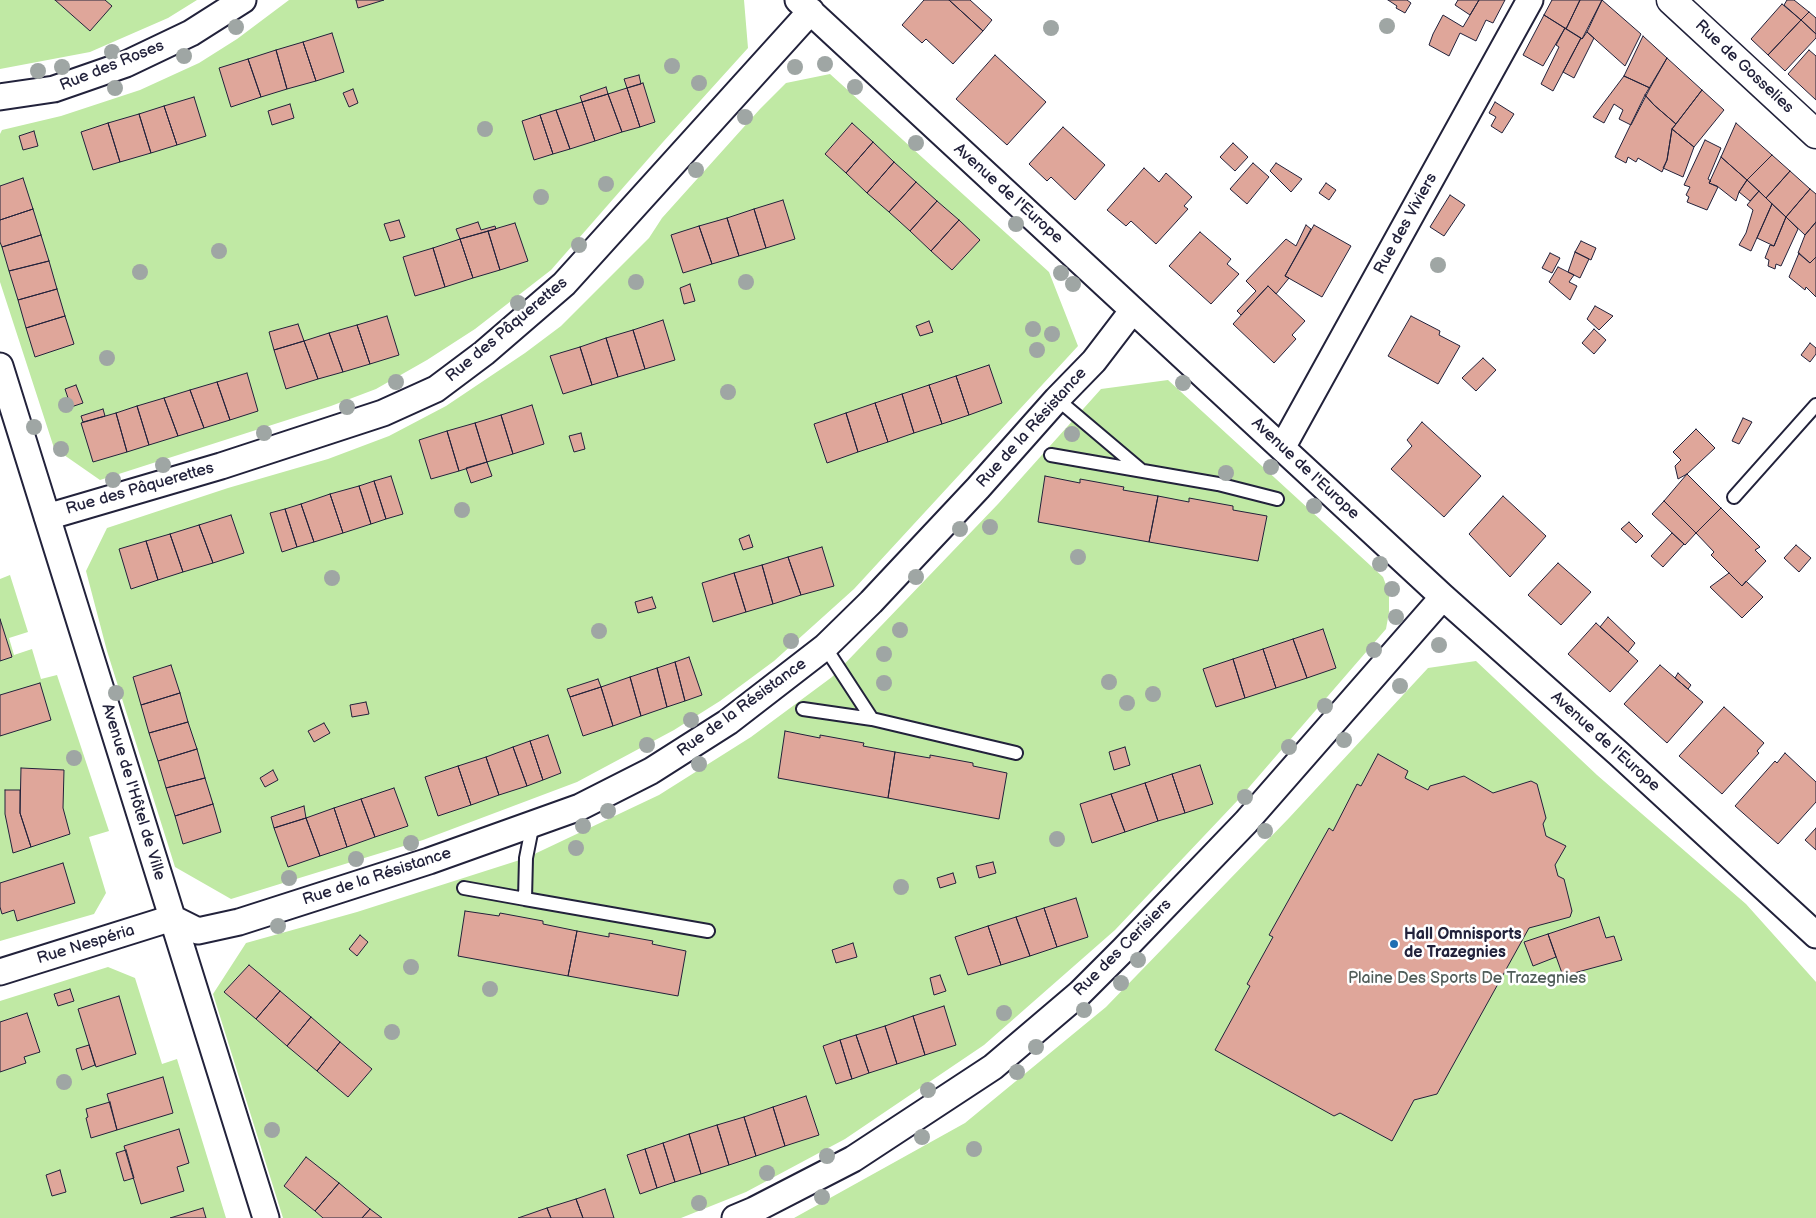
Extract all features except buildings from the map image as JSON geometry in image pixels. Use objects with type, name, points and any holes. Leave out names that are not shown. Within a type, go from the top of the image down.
[{"type":"main road","name":"Rue de Gosselies","points":[[1671,0],[1816,134]]},
{"type":"street","name":"Rue des Roses","points":[[0,98],[54,89],[126,64],[191,33],[243,0]]},
{"type":"street","name":"Rue des Viviers","points":[[1282,448],[1530,0]]},
{"type":"street","name":"Avenue de l'Europe","points":[[805,6],[1443,597],[1618,752],[1816,935]]},
{"type":"street","name":"Rue des Pâquerettes","points":[[47,517],[221,466],[383,413],[436,389],[484,353],[564,284],[805,6]]},
{"type":"street","name":"Rue de la Résistance","points":[[172,918],[198,931],[239,922],[429,861],[580,807],[685,750],[728,722],[825,648],[872,602],[1094,361],[1133,310]]},
{"type":"street","name":"Avenue de l'Hôtel de Ville","points":[[0,366],[266,1218]]},
{"type":"street","name":"Rue des Cerisiers","points":[[735,1218],[862,1154],[993,1067],[1080,993],[1246,822],[1443,597]]},
{"type":"street","name":"Rue Nespéria","points":[[0,972],[172,918]]},
{"type":"lane","points":[[1057,399],[1141,470]]},
{"type":"lane","points":[[1734,497],[1816,404]]},
{"type":"lane","points":[[1051,455],[1218,484],[1277,499]]},
{"type":"lane","points":[[825,648],[872,719]]},
{"type":"lane","points":[[803,709],[872,719],[1016,753]]},
{"type":"lane","points":[[526,899],[526,858],[533,823]]},
{"type":"lane","points":[[464,888],[708,931]]},
{"type":"green space","points":[[0,0],[197,0],[168,18],[90,52],[0,69]]},
{"type":"green space","points":[[289,0],[744,0],[748,48],[551,270],[475,329],[427,360],[376,389],[331,406],[100,480],[54,448],[0,282],[0,134],[2,130],[61,116],[140,90],[199,63],[237,39]]},
{"type":"green space","points":[[830,74],[1049,272],[1078,346],[854,589],[774,661],[720,701],[674,730],[577,782],[423,840],[231,899],[175,867],[107,651],[86,571],[107,528],[228,488],[328,459],[389,436],[446,406],[525,353],[561,326],[649,238],[662,218],[760,109],[786,83]]},
{"type":"green space","points":[[1168,380],[1383,577],[1389,593],[1389,612],[1386,629],[1238,800],[1115,930],[984,1045],[845,1139],[746,1192],[681,1218],[283,1218],[213,994],[246,943],[357,912],[526,858],[659,795],[751,737],[832,677],[998,504],[1101,389]]},
{"type":"green space","points":[[10,575],[28,632],[9,638],[14,655],[32,649],[41,679],[57,675],[109,831],[89,837],[106,893],[94,914],[0,941],[0,579]]},
{"type":"green space","name":"Plaine Des Sports De Trazegnies","points":[[1476,661],[1597,775],[1746,904],[1816,982],[1816,1218],[794,1218],[965,1123],[1106,1007],[1289,818],[1428,668]]},
{"type":"green space","points":[[108,967],[135,978],[162,1064],[177,1059],[226,1218],[0,1218],[0,1001]]},
{"type":"place","name":"Hall Omnisports de Trazegnies","points":[[1394,944]]}]
